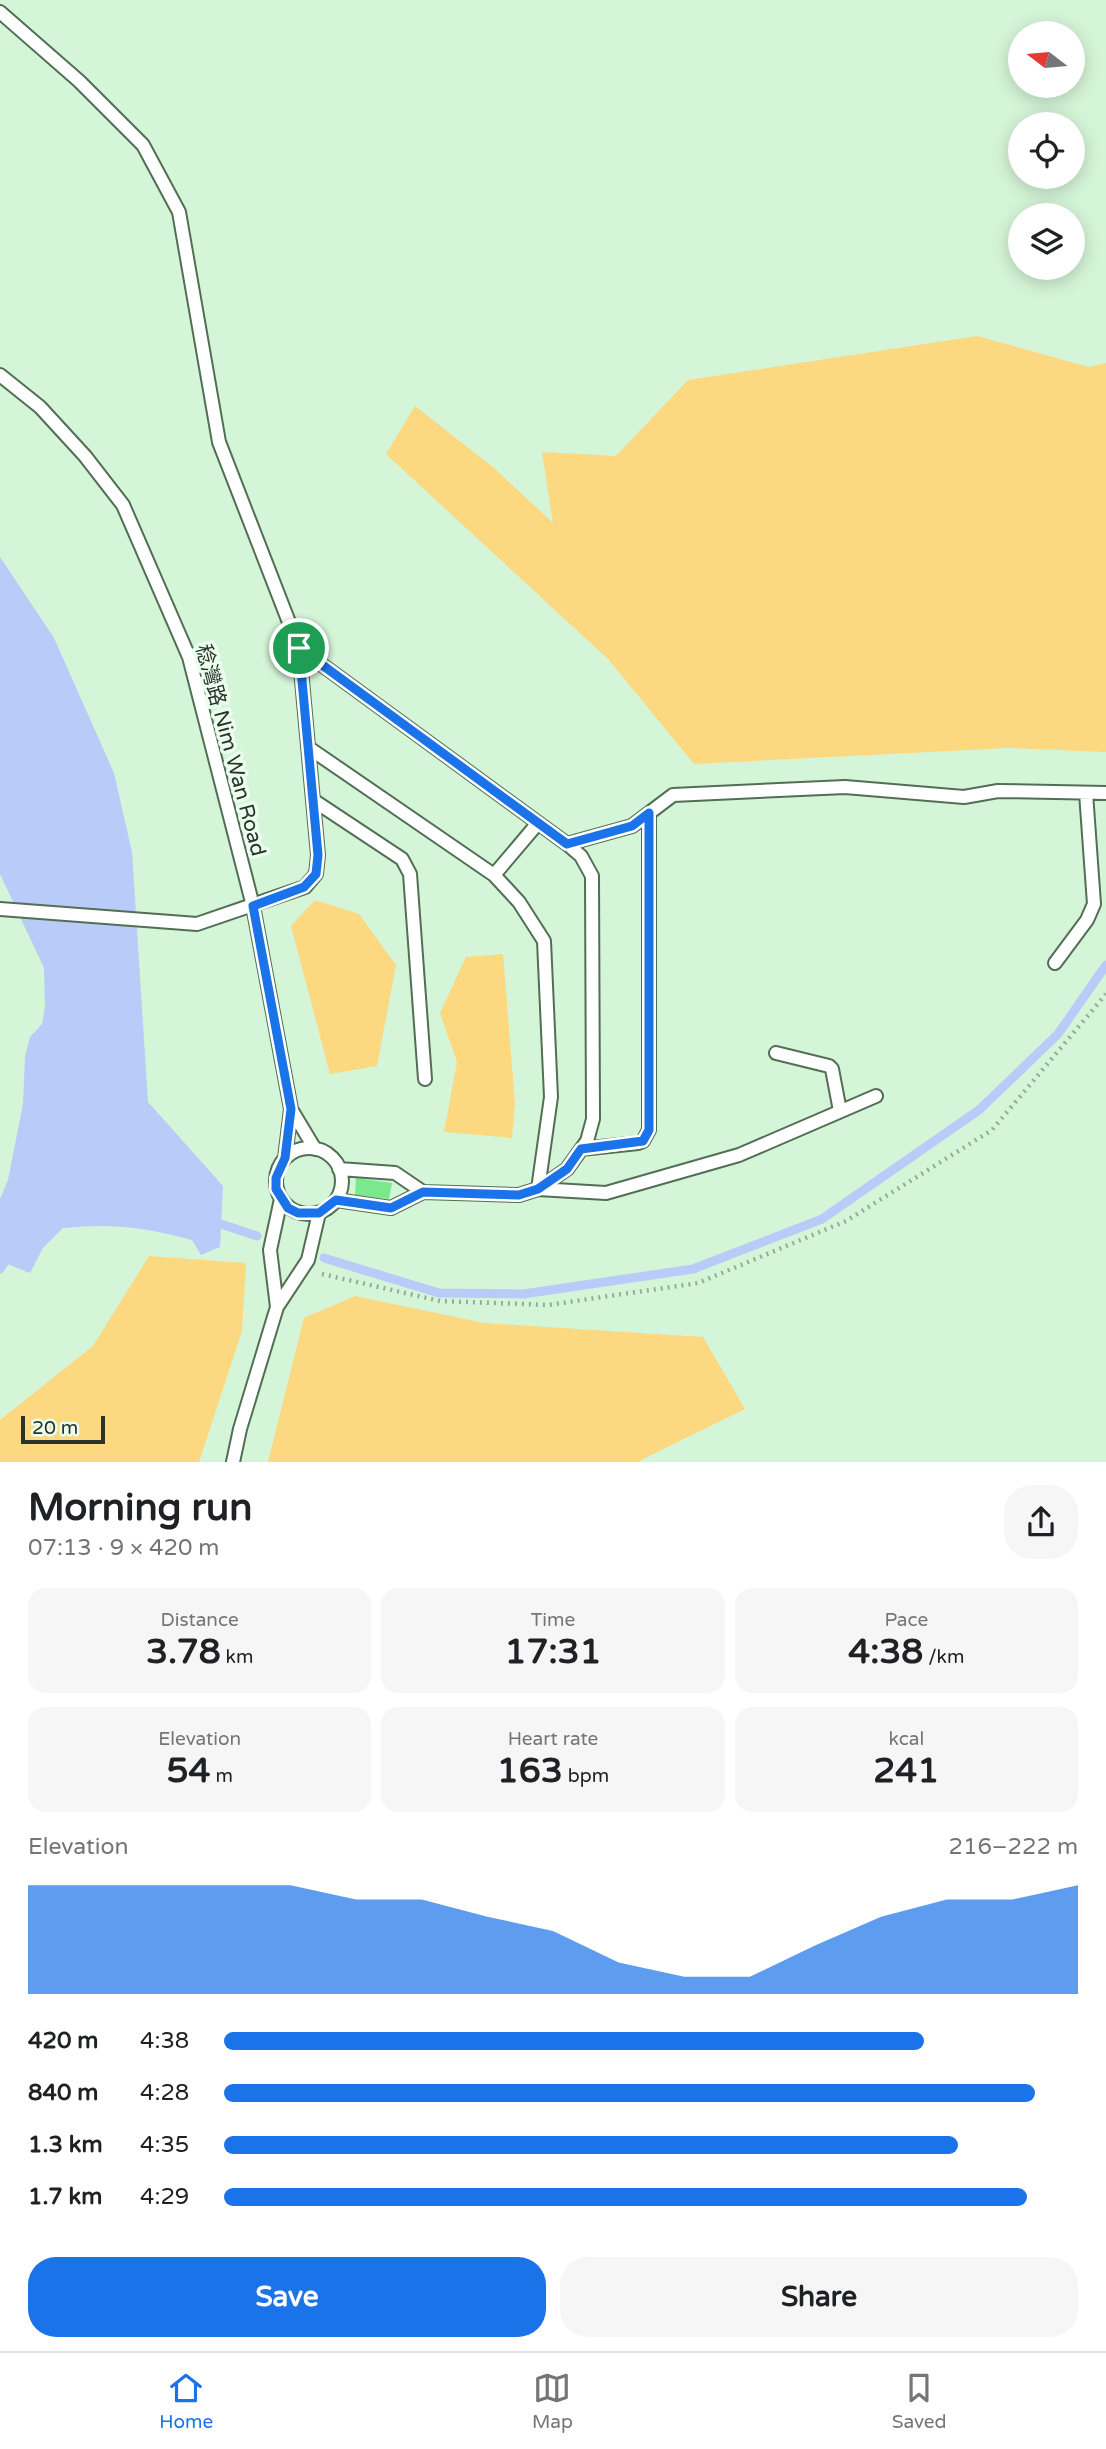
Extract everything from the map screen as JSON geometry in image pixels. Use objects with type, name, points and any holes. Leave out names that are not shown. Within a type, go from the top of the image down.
[{"type":"lane","points":[[0,12],[79,80],[143,145],[179,212],[219,442],[299,648],[318,855],[316,874],[304,887],[197,924],[0,909]]},
{"type":"lane","name":"稔灣路 Nim Wan Road","points":[[0,374],[40,407],[85,456],[123,505],[189,657],[253,906],[291,1109],[285,1158],[276,1178],[281,1199],[270,1250],[277,1307]]},
{"type":"lane","points":[[299,648],[567,844],[581,856],[592,876],[593,1119],[587,1141],[567,1169],[538,1189],[519,1195],[423,1192],[391,1208],[336,1200]]},
{"type":"lane","points":[[309,748],[494,875],[519,902],[544,941],[551,1097],[538,1189]]},
{"type":"lane","points":[[567,844],[632,826],[673,795],[845,787],[964,797],[998,791],[1106,793]]},
{"type":"lane","points":[[1055,963],[1087,920],[1094,904],[1086,793]]},
{"type":"lane","points":[[313,800],[402,859],[410,874],[425,1079]]},
{"type":"lane","points":[[581,1149],[638,1143],[643,1141],[649,1130],[649,813]]},
{"type":"lane","points":[[494,875],[538,823]]},
{"type":"lane","points":[[776,1053],[829,1066],[832,1069],[840,1111]]},
{"type":"lane","points":[[538,1189],[606,1193],[739,1155],[876,1096]]},
{"type":"lane","name":"稔灣路 Nim Wan Road","points":[[291,1109],[315,1149],[326,1153],[339,1169]]},
{"type":"lane","points":[[285,1158],[304,1148],[315,1149]]},
{"type":"lane","points":[[281,1199],[298,1213],[319,1213],[336,1200],[342,1179],[339,1169],[395,1174],[423,1192]]},
{"type":"lane","name":"稔灣路 Nim Wan Road","points":[[233,1462],[240,1429],[277,1307],[308,1260],[319,1213]]},
{"type":"path","points":[[324,1273],[440,1301],[548,1306],[698,1283],[846,1221],[992,1130],[1106,994]]},
{"type":"shaded area","points":[[977,336],[1089,367],[1106,363],[1106,752],[1008,748],[694,764],[608,659],[386,454],[415,406],[494,468],[553,523],[542,452],[616,456],[688,380]]},
{"type":"shaded area","points":[[315,900],[359,914],[396,965],[377,1066],[330,1074],[291,926]]},
{"type":"shaded area","points":[[503,954],[515,1103],[512,1138],[444,1132],[457,1062],[440,1013],[466,957]]},
{"type":"shaded area","points":[[149,1256],[246,1263],[242,1331],[199,1462],[0,1462],[0,1420],[93,1346]]},
{"type":"shaded area","points":[[355,1296],[484,1323],[703,1337],[745,1409],[637,1462],[268,1462],[304,1318]]},
{"type":"water","points":[[0,557],[54,638],[114,773],[132,852],[148,1102],[223,1186],[220,1247],[201,1255],[192,1240],[143,1229],[97,1226],[63,1228],[43,1248],[30,1273],[0,1261],[0,1199],[8,1180],[23,1104],[25,1057],[30,1037],[42,1024],[45,1007],[44,968],[0,874]]},
{"type":"building","points":[[356,1178],[392,1183],[389,1199],[355,1195]]},
{"type":"waterway","points":[[324,1258],[439,1293],[523,1294],[693,1269],[822,1219],[979,1110],[1058,1034],[1106,965]]},
{"type":"waterway","points":[[221,1224],[257,1236]]},
{"type":"waterway","points":[[0,1269],[4,1263]]},
{"type":"route","points":[[299,648],[567,844],[632,826],[649,813],[649,1130],[643,1141],[581,1149],[567,1169],[538,1189],[519,1195],[423,1192],[391,1208],[336,1200],[329,1208],[308,1215],[288,1208],[281,1199],[276,1189],[276,1178],[285,1158],[291,1109],[253,906],[304,887],[316,874],[318,855],[299,648]]}]
